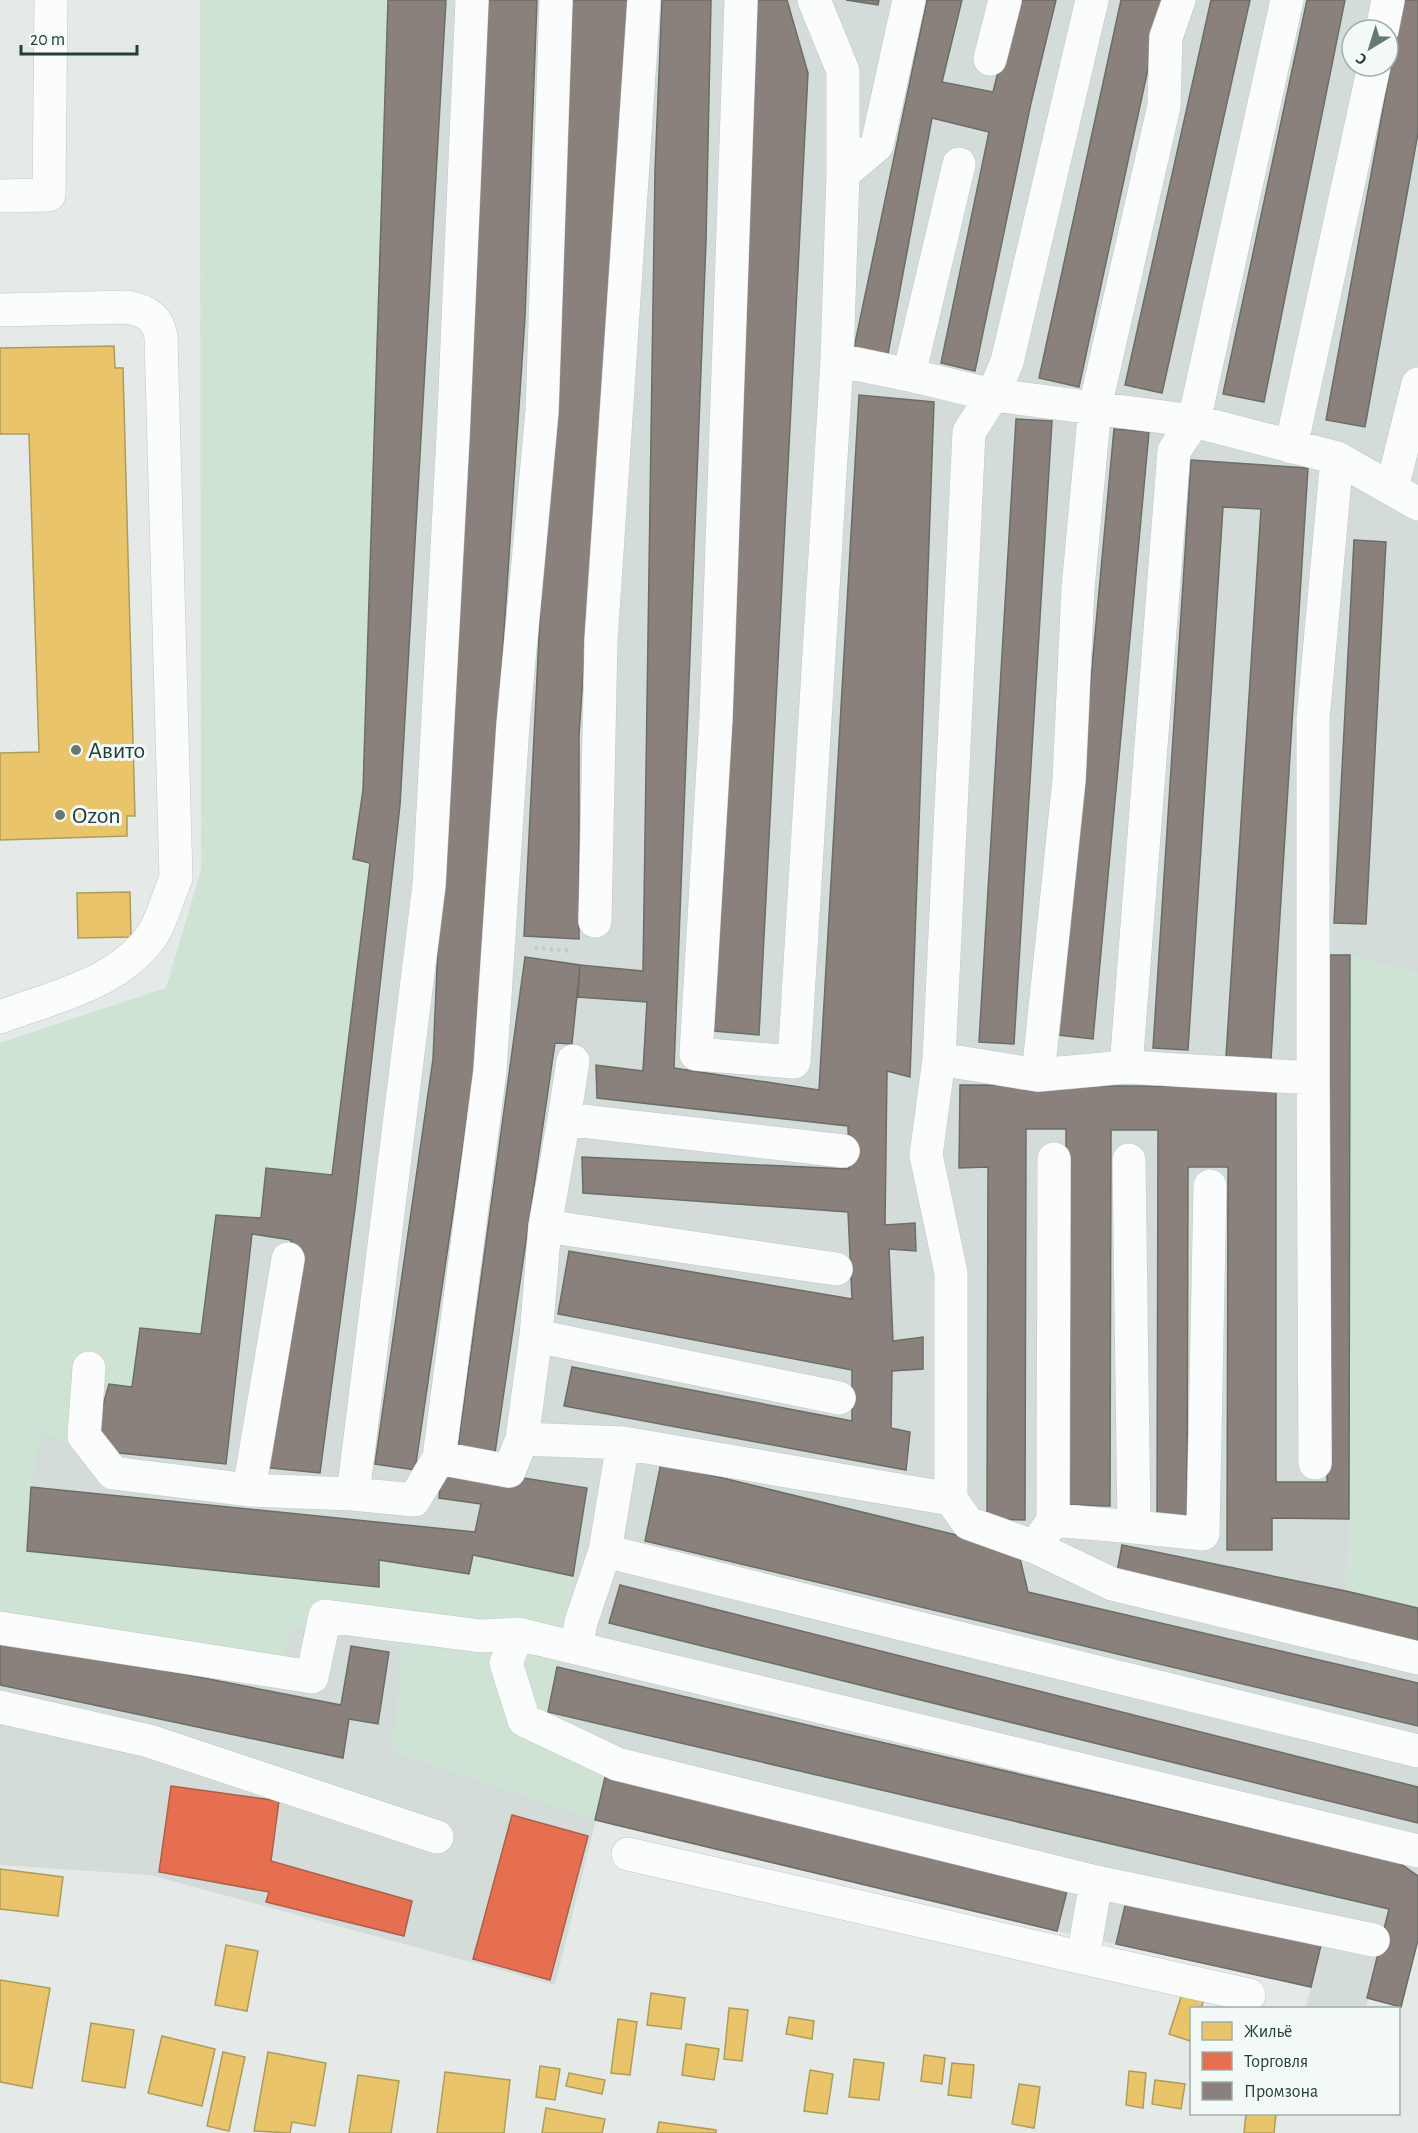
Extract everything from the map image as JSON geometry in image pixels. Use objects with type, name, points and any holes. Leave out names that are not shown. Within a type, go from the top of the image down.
[{"type":"lane","points":[[0,196],[49,195],[51,0]]},
{"type":"lane","points":[[353,1494],[429,885],[454,424],[472,0]]},
{"type":"lane","points":[[89,1368],[84,1436],[113,1473],[249,1490],[353,1494],[414,1500],[439,1458],[490,1071],[513,725],[542,411],[556,0]]},
{"type":"lane","points":[[596,921],[601,641],[644,0]]},
{"type":"lane","points":[[741,0],[716,717],[696,1054],[794,1062],[837,360],[843,174],[843,71],[814,0]]},
{"type":"lane","points":[[843,174],[877,145],[909,0]]},
{"type":"lane","points":[[990,58],[1005,0]]},
{"type":"lane","points":[[1092,0],[1007,362],[993,395],[969,432],[939,1059],[926,1155],[951,1273],[951,1499],[968,1522],[1035,1547],[1112,1584],[1418,1658]]},
{"type":"lane","points":[[1038,1075],[1069,780],[1078,588],[1095,407],[1164,106],[1166,37],[1179,0]]},
{"type":"lane","points":[[1126,1067],[1174,451],[1194,421],[1287,0]]},
{"type":"lane","points":[[1385,18],[1389,0]]},
{"type":"lane","points":[[1291,447],[1371,78]]},
{"type":"lane","points":[[909,375],[959,164]]},
{"type":"lane","points":[[0,310],[128,307],[144,310],[159,324],[176,878],[154,932],[144,946],[118,970],[96,982],[0,1017]]},
{"type":"lane","points":[[837,360],[993,395],[1194,421],[1337,458],[1405,496],[1418,384]]},
{"type":"lane","points":[[1315,1463],[1313,719],[1337,458]]},
{"type":"lane","points":[[939,1059],[1038,1075],[1126,1067],[1313,1078]]},
{"type":"lane","points":[[439,1458],[510,1471],[522,1439],[536,1336],[545,1226],[573,1061]]},
{"type":"lane","points":[[564,1119],[843,1151]]},
{"type":"lane","points":[[1035,1547],[1053,1520],[1054,1159]]},
{"type":"lane","points":[[1129,1160],[1134,1527]]},
{"type":"lane","points":[[1053,1520],[1203,1534],[1210,1186]]},
{"type":"lane","points":[[545,1226],[836,1269]]},
{"type":"lane","points":[[249,1490],[288,1259]]},
{"type":"lane","points":[[536,1336],[839,1398]]},
{"type":"lane","points":[[522,1439],[623,1443],[951,1499]]},
{"type":"lane","points":[[576,1647],[581,1622],[605,1551],[623,1443]]},
{"type":"lane","points":[[605,1551],[1418,1751]]},
{"type":"lane","points":[[0,1628],[312,1677],[325,1616],[481,1636],[518,1634],[1418,1851]]},
{"type":"lane","points":[[518,1634],[506,1663],[524,1720],[617,1764],[1096,1882],[1373,1940]]},
{"type":"lane","points":[[0,1707],[149,1741],[437,1837]]},
{"type":"lane","points":[[628,1854],[1249,1995]]},
{"type":"lane","points":[[1083,1958],[1096,1882]]},
{"type":"path","points":[[498,946],[574,951],[586,945],[596,921]]},
{"type":"shaded area","points":[[388,0],[1418,0],[1418,973],[1350,956],[1349,1519],[1346,1591],[1418,1608],[1418,1940],[1401,2007],[1368,1998],[1366,2007],[1306,2007],[1311,1987],[1057,1931],[596,1820],[555,1985],[150,1875],[0,1865],[0,1622],[282,1663],[291,1626],[403,1645],[595,1819],[605,1777],[548,1712],[573,1576],[469,1574],[379,1561],[379,1587],[27,1551],[31,1487],[39,1431],[109,1384],[132,1387],[200,1334],[216,1215],[266,1168],[332,1175],[370,864],[353,859],[363,790]]},
{"type":"green space","points":[[200,0],[388,0],[363,790],[353,859],[370,863],[332,1175],[266,1168],[261,1218],[216,1215],[201,1334],[132,1387],[109,1385],[90,1450],[39,1432],[31,1487],[27,1551],[379,1586],[379,1560],[469,1574],[473,1555],[573,1576],[548,1712],[605,1777],[595,1820],[392,1751],[403,1645],[291,1626],[282,1664],[0,1622],[0,1043],[166,988],[201,870]]},
{"type":"green space","points":[[1350,955],[1418,973],[1418,1608],[1346,1591],[1349,1519]]},
{"type":"building: Жильё","points":[[114,346],[115,368],[123,368],[135,816],[127,816],[127,836],[0,840],[0,753],[39,752],[29,434],[0,434],[0,348]]},
{"type":"building: Жильё","points":[[130,892],[131,937],[78,938],[77,893]]},
{"type":"building: Жильё","points":[[0,1869],[63,1877],[58,1916],[0,1909]]},
{"type":"building: Жильё","points":[[226,1945],[258,1951],[247,2011],[215,2005]]},
{"type":"building: Жильё","points":[[0,1980],[50,1988],[32,2088],[0,2082]]},
{"type":"building: Жильё","points":[[1184,1988],[1206,1995],[1201,2007],[1190,2007],[1190,2041],[1169,2034]]},
{"type":"building: Жильё","points":[[651,1993],[685,1998],[681,2029],[647,2025]]},
{"type":"building: Жильё","points":[[729,2008],[748,2010],[742,2061],[724,2059]]},
{"type":"building: Жильё","points":[[789,2017],[814,2021],[812,2039],[786,2034]]},
{"type":"building: Жильё","points":[[618,2019],[637,2022],[630,2075],[611,2073]]},
{"type":"building: Жильё","points":[[91,2023],[134,2030],[125,2088],[82,2081]]},
{"type":"building: Жильё","points":[[162,2036],[215,2049],[202,2106],[148,2093]]},
{"type":"building: Жильё","points":[[686,2044],[719,2049],[714,2080],[682,2075]]},
{"type":"building: Жильё","points":[[223,2052],[245,2057],[229,2131],[207,2126]]},
{"type":"building: Жильё","points":[[268,2052],[326,2063],[315,2126],[292,2122],[290,2133],[254,2131]]},
{"type":"building: Жильё","points":[[924,2055],[945,2058],[942,2084],[921,2081]]},
{"type":"building: Жильё","points":[[854,2059],[884,2063],[879,2100],[849,2097]]},
{"type":"building: Жильё","points":[[952,2063],[974,2065],[971,2098],[948,2095]]},
{"type":"building: Жильё","points":[[540,2066],[560,2069],[555,2100],[536,2097]]},
{"type":"building: Жильё","points":[[810,2070],[833,2074],[827,2114],[804,2111]]},
{"type":"building: Жильё","points":[[1129,2071],[1146,2073],[1143,2108],[1126,2105]]},
{"type":"building: Жильё","points":[[445,2072],[510,2080],[504,2133],[437,2133]]},
{"type":"building: Жильё","points":[[569,2073],[605,2080],[602,2094],[566,2086]]},
{"type":"building: Жильё","points":[[358,2075],[399,2081],[391,2133],[349,2133]]},
{"type":"building: Жильё","points":[[1155,2080],[1185,2084],[1181,2109],[1152,2104]]},
{"type":"building: Жильё","points":[[1019,2084],[1040,2087],[1034,2128],[1012,2124]]},
{"type":"building: Жильё","points":[[546,2108],[605,2119],[602,2133],[542,2133]]},
{"type":"building: Жильё","points":[[1246,2115],[1276,2115],[1274,2133],[1244,2133]]},
{"type":"building: Жильё","points":[[659,2122],[716,2130],[716,2133],[657,2133]]},
{"type":"building: Торговля","points":[[171,1786],[279,1801],[271,1861],[412,1901],[404,1936],[266,1902],[269,1892],[159,1872]]},
{"type":"building: Торговля","points":[[512,1815],[588,1836],[550,1980],[473,1959]]},
{"type":"building: Промзона","points":[[388,0],[446,0],[400,805],[356,1201],[320,1473],[261,1467],[291,1240],[252,1234],[226,1464],[90,1450],[109,1384],[132,1387],[140,1328],[201,1334],[216,1215],[261,1218],[266,1168],[332,1175],[370,863],[353,859],[363,790]]},
{"type":"building: Промзона","points":[[480,0],[537,0],[525,317],[475,1064],[415,1470],[375,1464],[433,1059]]},
{"type":"building: Промзона","points":[[571,0],[630,0],[579,735],[579,939],[524,936]]},
{"type":"building: Промзона","points":[[662,0],[711,0],[706,241],[674,1068],[819,1090],[859,395],[934,402],[910,1077],[887,1071],[885,1225],[915,1223],[916,1251],[889,1249],[893,1341],[923,1337],[923,1369],[892,1371],[891,1428],[910,1432],[906,1470],[564,1406],[572,1367],[852,1421],[852,1370],[558,1314],[569,1251],[852,1299],[848,1212],[583,1193],[582,1157],[849,1169],[848,1126],[597,1098],[596,1065],[643,1071],[647,1002],[578,997],[580,965],[643,971],[655,170]]},
{"type":"building: Промзона","points":[[755,0],[787,0],[808,73],[759,1035],[714,1031]]},
{"type":"building: Промзона","points":[[846,0],[879,0],[878,5]]},
{"type":"building: Промзона","points":[[927,0],[962,0],[942,82],[993,92],[1016,0],[1056,0],[1031,103],[975,371],[941,363],[989,132],[932,118],[888,354],[854,348]]},
{"type":"building: Промзона","points":[[1121,0],[1163,0],[1079,387],[1039,378]]},
{"type":"building: Промзона","points":[[1211,0],[1250,0],[1162,393],[1125,385]]},
{"type":"building: Промзона","points":[[1307,0],[1345,0],[1264,402],[1223,394]]},
{"type":"building: Промзона","points":[[1403,0],[1418,0],[1418,133],[1365,427],[1326,420],[1389,78],[1400,78],[1400,18]]},
{"type":"building: Промзона","points":[[1016,419],[1052,421],[1014,1044],[979,1042]]},
{"type":"building: Промзона","points":[[1114,429],[1149,432],[1093,1039],[1058,1035]]},
{"type":"building: Промзона","points":[[1191,460],[1308,468],[1271,1059],[1226,1057],[1261,509],[1223,507],[1188,1050],[1153,1048]]},
{"type":"building: Промзона","points":[[1354,540],[1386,542],[1366,924],[1334,923]]},
{"type":"building: Промзона","points":[[1328,955],[1350,955],[1349,1519],[1272,1518],[1272,1550],[1227,1550],[1228,1167],[1188,1167],[1187,1518],[1157,1518],[1158,1130],[1111,1130],[1110,1506],[1066,1505],[1066,1129],[1026,1129],[1025,1520],[987,1519],[988,1167],[959,1168],[960,1085],[1276,1087],[1276,1482],[1327,1482]]},
{"type":"building: Промзона","points":[[525,957],[580,965],[572,1044],[555,1043],[495,1453],[458,1447]]},
{"type":"building: Промзона","points":[[661,1463],[1018,1550],[1028,1592],[1418,1683],[1418,1726],[645,1541]]},
{"type":"building: Промзона","points":[[442,1465],[587,1488],[573,1576],[473,1555],[469,1574],[379,1560],[379,1587],[27,1551],[31,1487],[475,1532],[481,1504],[439,1498]]},
{"type":"building: Промзона","points":[[1122,1545],[1418,1608],[1418,1641],[1117,1572]]},
{"type":"building: Промзона","points":[[620,1585],[1418,1787],[1418,1823],[609,1623]]},
{"type":"building: Промзона","points":[[0,1638],[341,1705],[351,1646],[389,1652],[378,1724],[349,1719],[343,1758],[0,1685]]},
{"type":"building: Промзона","points":[[557,1667],[1398,1862],[1418,1876],[1418,1940],[1401,2007],[1367,1998],[1389,1909],[548,1712]]},
{"type":"building: Промзона","points":[[605,1777],[1068,1887],[1057,1931],[595,1820]]},
{"type":"building: Промзона","points":[[1127,1897],[1322,1941],[1311,1987],[1116,1944]]},
{"type":"place","name":"Авито","points":[[76,750]]},
{"type":"place","name":"Ozon","points":[[60,815]]}]
